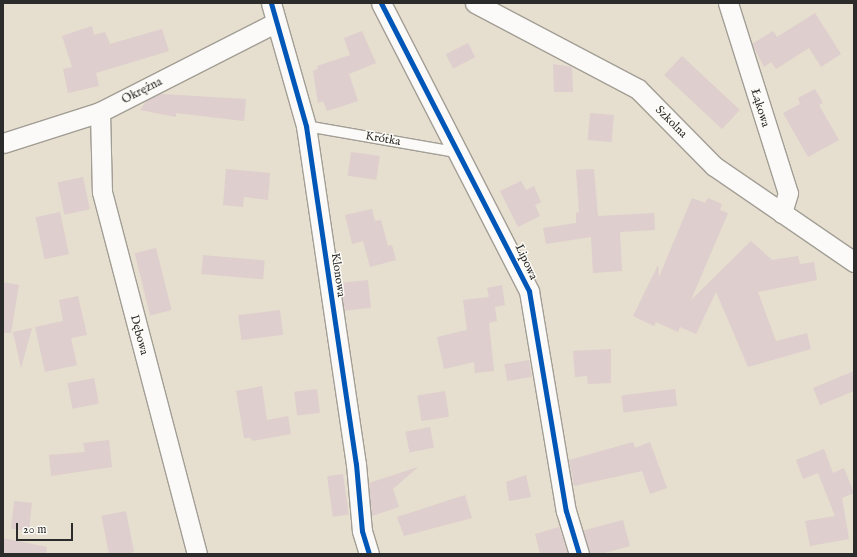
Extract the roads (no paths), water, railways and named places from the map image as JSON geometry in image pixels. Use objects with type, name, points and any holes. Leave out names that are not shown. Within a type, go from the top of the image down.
[{"type":"street","name":"Klonowa","points":[[271,3],[275,23],[306,126],[356,464],[362,531],[369,554]]},
{"type":"street","name":"Lipowa","points":[[381,3],[460,153],[529,291],[566,511],[579,554]]},
{"type":"street","name":"Szkolna","points":[[475,3],[638,89],[714,166],[854,262]]},
{"type":"street","name":"Łąkowa","points":[[728,3],[788,193],[782,213]]},
{"type":"street","name":"Okrężna","points":[[3,143],[100,112],[275,23]]},
{"type":"street","name":"Dębowa","points":[[100,112],[102,192],[197,554]]},
{"type":"lane","name":"Krótka","points":[[306,126],[460,153]]}]
